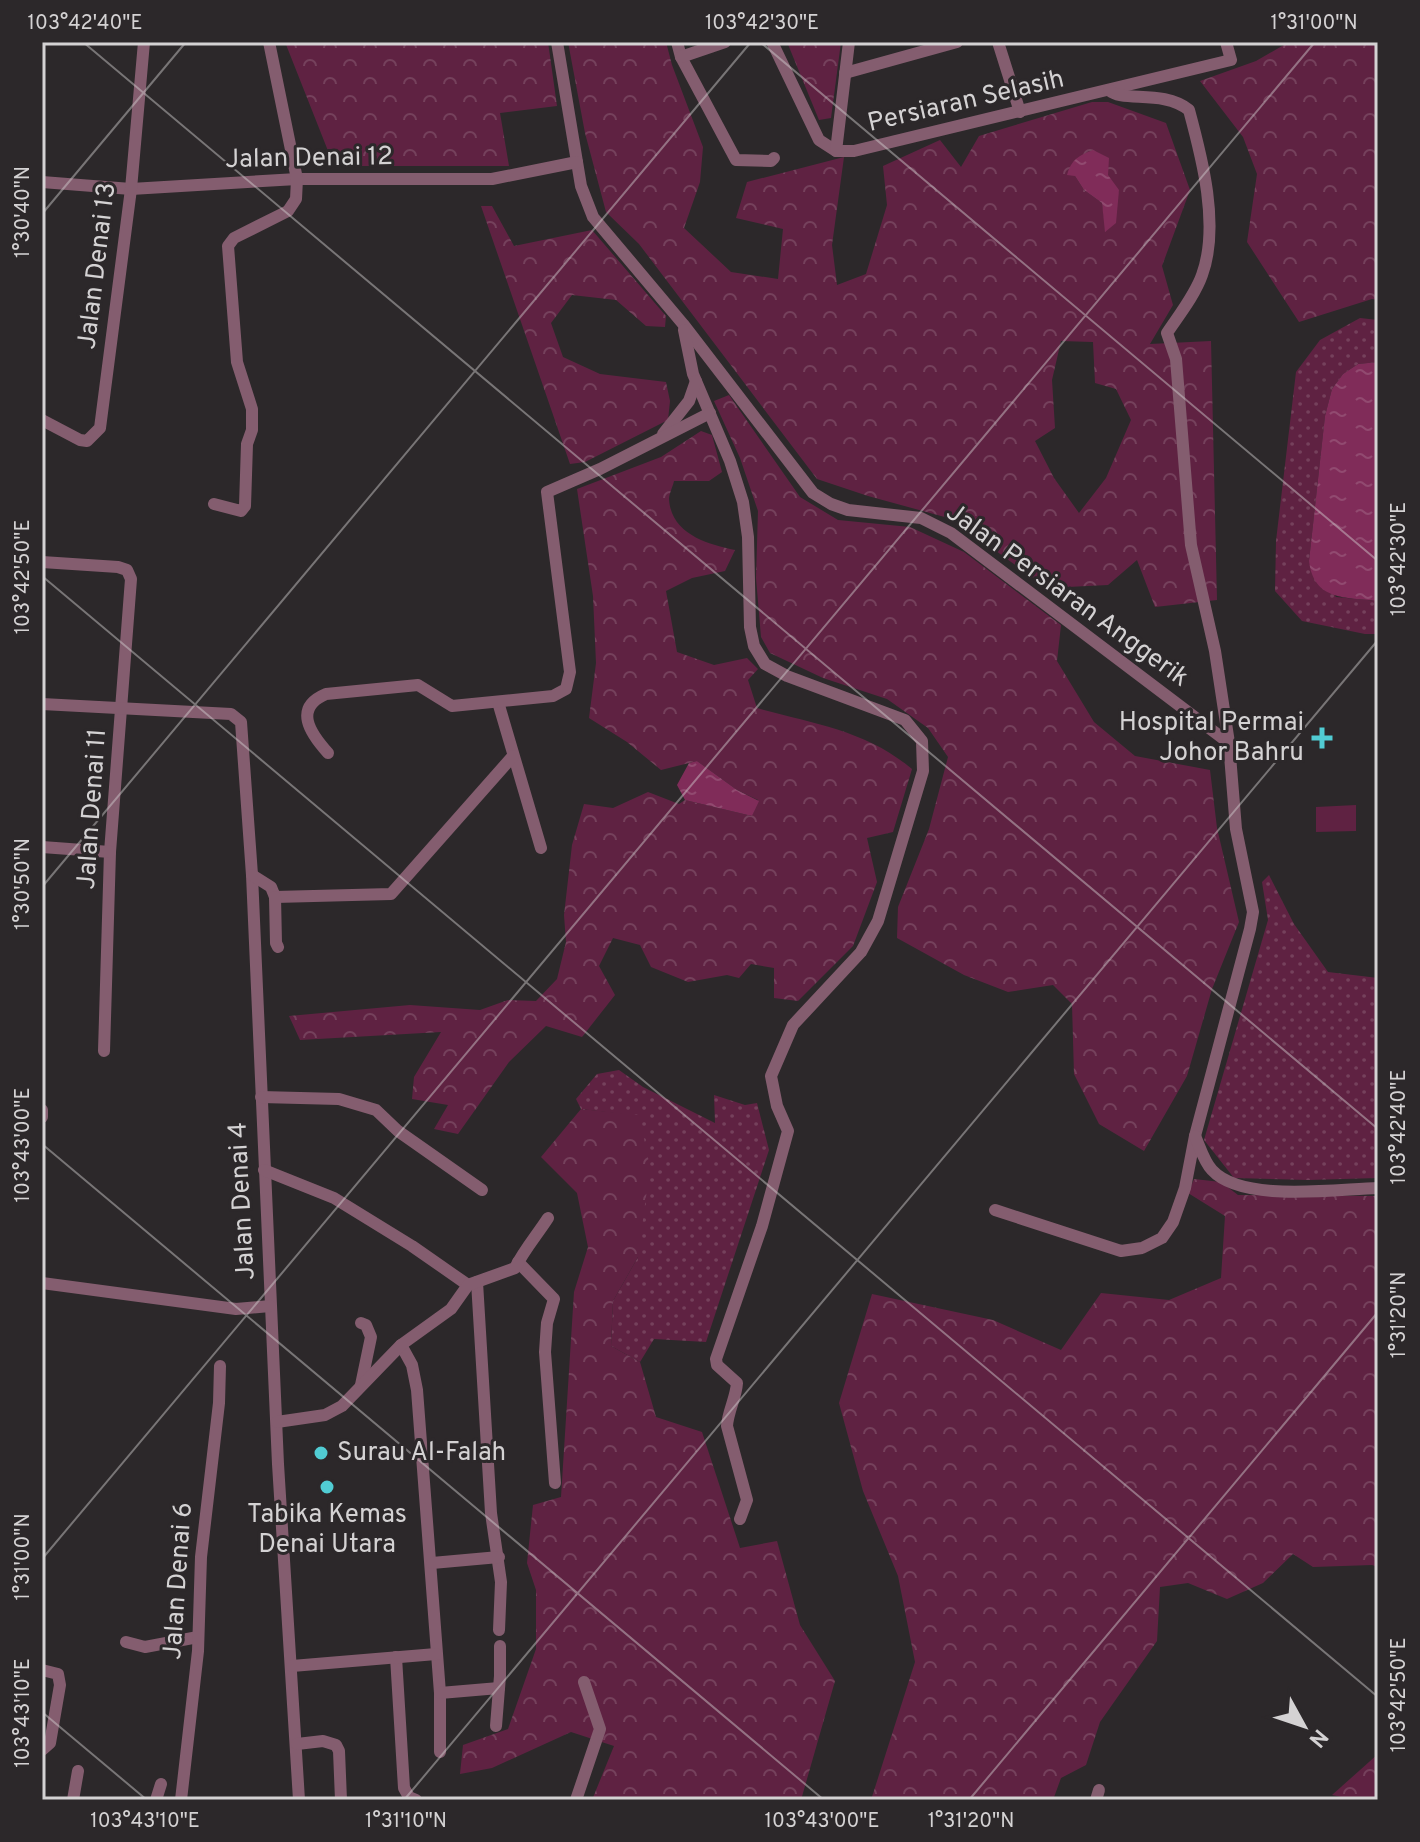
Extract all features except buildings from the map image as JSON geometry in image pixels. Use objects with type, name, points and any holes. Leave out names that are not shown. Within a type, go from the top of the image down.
[{"type":"street","name":"Jalan Denai 13","points":[[42,420],[87,441],[100,428],[131,189],[144,42]]},
{"type":"street","points":[[214,504],[234,511],[241,511],[245,506],[247,444],[252,430],[252,409],[237,362],[228,246],[234,238],[288,211],[296,199],[297,179],[269,42]]},
{"type":"street","name":"Jalan Persiaran Anggerik","points":[[557,42],[581,186],[593,217],[683,324],[813,493],[848,510],[921,518],[951,533],[1229,743]]},
{"type":"street","points":[[677,42],[681,57],[736,160],[771,161],[774,158]]},
{"type":"street","points":[[681,57],[725,42]]},
{"type":"street","name":"Persiaran Selasih","points":[[772,42],[819,140],[836,151],[854,151],[1231,60],[1226,42]]},
{"type":"street","points":[[836,151],[849,42]]},
{"type":"street","points":[[845,73],[957,42]]},
{"type":"street","points":[[998,42],[1020,112]]},
{"type":"street","points":[[995,1210],[1121,1251],[1142,1248],[1162,1238],[1173,1222],[1185,1188],[1195,1136],[1253,912],[1236,829],[1229,743],[1215,651],[1191,545],[1176,359],[1167,333],[1202,275],[1209,244],[1202,158],[1189,110],[1183,105],[1161,98],[1117,96],[1109,90]]},
{"type":"street","name":"Jalan Denai 12","points":[[42,182],[131,189],[297,179],[492,179],[577,162]]},
{"type":"street","points":[[683,324],[696,381],[743,502],[748,537],[750,627],[759,655],[765,664],[787,676],[905,720],[922,741],[923,771],[878,921],[861,952],[793,1025],[771,1076],[777,1106],[788,1131],[762,1226],[716,1359],[717,1365],[737,1383],[727,1426],[747,1500],[740,1519]]},
{"type":"street","points":[[659,439],[689,401],[696,381]]},
{"type":"street","points":[[328,753],[313,736],[307,715],[313,699],[326,694],[411,684],[424,688],[452,706],[553,696],[562,692],[568,684],[570,672],[547,492],[600,469],[710,413]]},
{"type":"street","name":"Jalan Denai 11","points":[[42,562],[118,567],[127,570],[131,579],[110,852],[104,1051]]},
{"type":"street","points":[[498,702],[541,848]]},
{"type":"street","points":[[42,704],[122,710]]},
{"type":"street","name":"Jalan Denai 4","points":[[122,710],[231,714],[237,717],[242,728],[252,875],[270,1306],[299,1800]]},
{"type":"street","points":[[275,897],[391,894],[513,756]]},
{"type":"street","points":[[42,847],[110,852]]},
{"type":"street","points":[[252,875],[271,887],[275,897],[278,947]]},
{"type":"street","points":[[261,1097],[339,1099],[376,1110],[398,1131],[482,1190]]},
{"type":"street","points":[[42,1110],[42,1117]]},
{"type":"street","points":[[1195,1136],[1211,1170],[1234,1186],[1266,1191],[1378,1188]]},
{"type":"street","points":[[264,1170],[334,1198],[473,1284]]},
{"type":"street","points":[[277,1422],[325,1415],[342,1406],[401,1345],[451,1309],[473,1284],[510,1271],[548,1218]]},
{"type":"street","points":[[518,1262],[554,1299],[547,1323],[545,1352],[555,1483]]},
{"type":"street","points":[[42,1283],[236,1309],[270,1306]]},
{"type":"street","points":[[473,1284],[484,1388],[491,1513],[499,1557],[499,1630]]},
{"type":"street","points":[[360,1388],[371,1337],[366,1325],[361,1323]]},
{"type":"street","points":[[401,1345],[412,1365],[418,1405],[432,1563],[440,1693],[440,1752]]},
{"type":"street","name":"Jalan Denai 6","points":[[181,1800],[220,1366]]},
{"type":"street","points":[[432,1563],[499,1557]]},
{"type":"street","points":[[126,1642],[145,1647],[198,1637]]},
{"type":"street","points":[[496,1726],[500,1646]]},
{"type":"street","points":[[292,1666],[436,1654]]},
{"type":"street","points":[[396,1657],[404,1788],[406,1794],[416,1800]]},
{"type":"street","points":[[42,1670],[58,1674],[60,1685],[50,1743],[42,1750]]},
{"type":"street","points":[[576,1800],[600,1729],[584,1682]]},
{"type":"street","points":[[440,1693],[499,1688]]},
{"type":"street","points":[[297,1744],[323,1741],[336,1745],[339,1751],[341,1800]]},
{"type":"street","points":[[73,1800],[78,1771]]},
{"type":"street","points":[[156,1800],[161,1784]]},
{"type":"green space","points":[[285,42],[548,42],[557,106],[500,113],[509,166],[334,166]]},
{"type":"green space","points":[[568,42],[666,42],[703,147],[700,182],[684,228],[731,272],[778,279],[783,229],[736,218],[747,182],[844,157],[832,245],[837,285],[866,274],[887,205],[883,166],[940,140],[961,167],[979,136],[1092,102],[1108,102],[1166,123],[1190,190],[1162,266],[1173,305],[1150,344],[1211,341],[1217,600],[1155,607],[1137,560],[1108,585],[1047,588],[952,519],[817,479],[639,244],[606,212],[585,133]],"holes":[[[1075,176],[1119,190],[1106,231],[1102,203],[1084,190]],[[1061,341],[1093,342],[1095,383],[1116,389],[1131,420],[1106,478],[1079,513],[1054,478],[1035,441],[1055,428],[1052,380]]]},
{"type":"green space","points":[[787,42],[841,42],[831,118],[819,120]]},
{"type":"green space","points":[[1289,42],[1378,42],[1378,300],[1372,299],[1299,322],[1247,242],[1257,174],[1243,137],[1200,81],[1256,61]]},
{"type":"green space","points":[[481,206],[492,206],[514,246],[592,230],[666,316],[665,327],[646,326],[616,300],[572,295],[551,323],[563,357],[600,374],[666,382],[670,401],[668,420],[585,462],[570,464]]},
{"type":"green space","points":[[1360,318],[1378,320],[1378,362],[1358,364],[1343,374],[1332,389],[1325,416],[1309,561],[1336,597],[1378,601],[1378,634],[1302,621],[1275,591],[1276,541],[1296,372],[1320,340]]},
{"type":"green space","points":[[729,395],[800,497],[838,520],[910,527],[964,552],[1061,625],[1057,661],[1094,722],[1135,756],[1210,770],[1217,828],[1239,922],[1212,989],[1187,1076],[1144,1151],[1099,1124],[1074,1074],[1072,1004],[1053,985],[1008,992],[964,975],[897,938],[898,907],[929,829],[948,757],[928,728],[887,699],[823,678],[770,653],[761,637],[756,578],[758,511],[740,458],[714,401]]},
{"type":"green space","points":[[701,431],[712,435],[722,472],[709,481],[674,481],[669,497],[671,511],[683,529],[692,535],[735,550],[725,571],[692,578],[666,591],[677,652],[714,665],[747,658],[758,669],[748,680],[757,708],[858,737],[912,769],[893,832],[867,838],[877,882],[853,946],[798,1001],[774,998],[774,968],[751,964],[739,978],[727,975],[688,982],[651,967],[640,945],[613,938],[599,966],[615,995],[582,1037],[546,1026],[509,1062],[458,1134],[434,1129],[448,1105],[412,1099],[414,1077],[441,1032],[300,1040],[289,1016],[410,1005],[480,1010],[508,1000],[536,1001],[557,979],[566,942],[564,915],[572,845],[584,804],[613,808],[648,792],[679,804],[685,800],[752,816],[758,800],[737,790],[697,761],[661,770],[627,742],[589,718],[596,663],[593,596],[577,489],[661,457]]},
{"type":"green space","points":[[1356,805],[1356,831],[1316,832],[1316,807]]},
{"type":"green space","points":[[1269,875],[1294,924],[1328,972],[1378,978],[1378,1178],[1234,1178],[1204,1140],[1268,920],[1262,882]]},
{"type":"green space","points":[[619,1070],[643,1087],[715,1123],[714,1095],[745,1105],[757,1103],[769,1150],[706,1342],[654,1339],[640,1362],[611,1346],[613,1301],[638,1257],[639,1116],[581,1109],[576,1099],[597,1074]]},
{"type":"green space","points":[[581,1109],[639,1115],[650,1167],[638,1257],[613,1301],[611,1346],[640,1362],[656,1417],[702,1432],[740,1548],[777,1541],[800,1625],[835,1681],[801,1800],[592,1800],[614,1746],[571,1732],[492,1768],[460,1774],[463,1745],[508,1729],[536,1649],[536,1590],[527,1563],[533,1505],[561,1497],[574,1292],[588,1247],[577,1193],[541,1157]]},
{"type":"green space","points":[[1194,1179],[1221,1182],[1238,1195],[1378,1196],[1378,1567],[1313,1567],[1293,1554],[1263,1583],[1227,1599],[1188,1583],[1160,1587],[1157,1641],[1100,1722],[1086,1765],[1061,1778],[1053,1800],[871,1800],[915,1662],[898,1576],[863,1491],[839,1403],[872,1294],[993,1320],[1061,1350],[1101,1293],[1169,1300],[1221,1278],[1225,1216],[1188,1193]]},
{"type":"green space","points":[[1378,1754],[1378,1800],[1355,1800],[1332,1795]]},
{"type":"water","points":[[1093,150],[1109,158],[1108,175],[1119,190],[1116,223],[1105,232],[1102,203],[1084,190],[1075,176],[1067,175],[1076,159]]},
{"type":"water","points":[[1378,362],[1378,601],[1343,597],[1324,590],[1317,584],[1309,561],[1325,416],[1332,389],[1343,374],[1358,364]]},
{"type":"water","points":[[697,761],[737,790],[759,801],[752,816],[685,800],[677,785],[689,763]]},
{"type":"place","name":"Hospital Permai Johor Bahru","points":[[1322,738]]},
{"type":"place","name":"Surau Al-Falah","points":[[321,1453]]},
{"type":"place","name":"Tabika Kemas Denai Utara","points":[[327,1487]]}]
